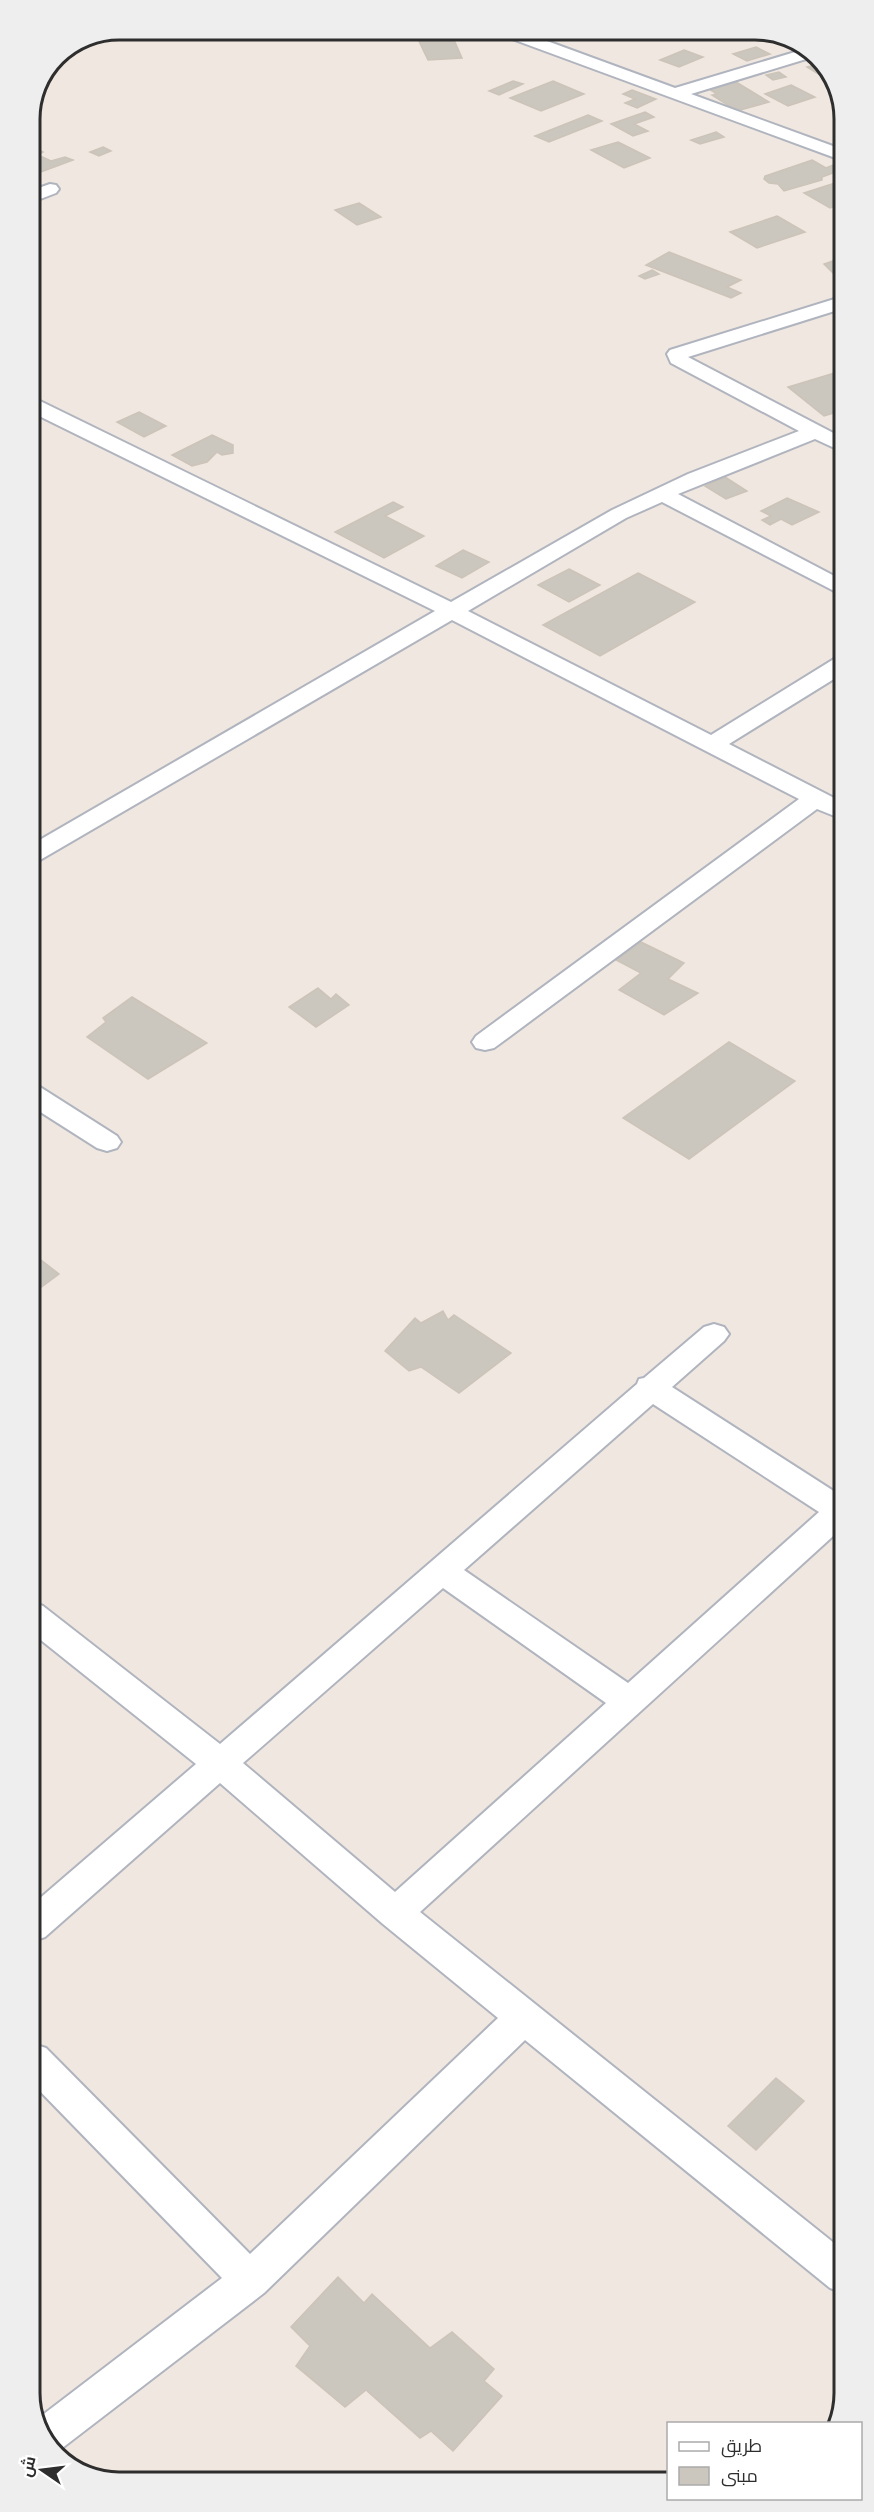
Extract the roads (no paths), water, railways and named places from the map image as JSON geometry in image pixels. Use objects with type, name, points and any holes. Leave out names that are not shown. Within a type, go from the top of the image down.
[{"type":"street","points":[[532,41],[834,152]]},
{"type":"street","points":[[674,94],[800,56]]},
{"type":"street","points":[[806,142],[834,144]]},
{"type":"street","points":[[41,193],[50,189]]},
{"type":"street","points":[[834,306],[817,313],[676,354],[678,359],[834,441]]},
{"type":"street","points":[[41,410],[450,610],[834,808]]},
{"type":"street","points":[[41,849],[619,514],[695,478],[816,432]]},
{"type":"street","points":[[663,494],[834,585]]},
{"type":"street","points":[[713,744],[834,669]]},
{"type":"street","points":[[484,1042],[816,798]]},
{"type":"street","points":[[41,1099],[107,1142]]},
{"type":"street","points":[[41,1919],[650,1387],[714,1334]]},
{"type":"street","points":[[650,1387],[834,1505]]},
{"type":"street","points":[[395,1912],[834,1517]]},
{"type":"street","points":[[442,1571],[630,1702]]},
{"type":"street","points":[[41,1622],[221,1764],[395,1912],[834,2267]]},
{"type":"street","points":[[52,2432],[250,2280],[525,2016]]},
{"type":"street","points":[[41,2068],[250,2280]]}]
